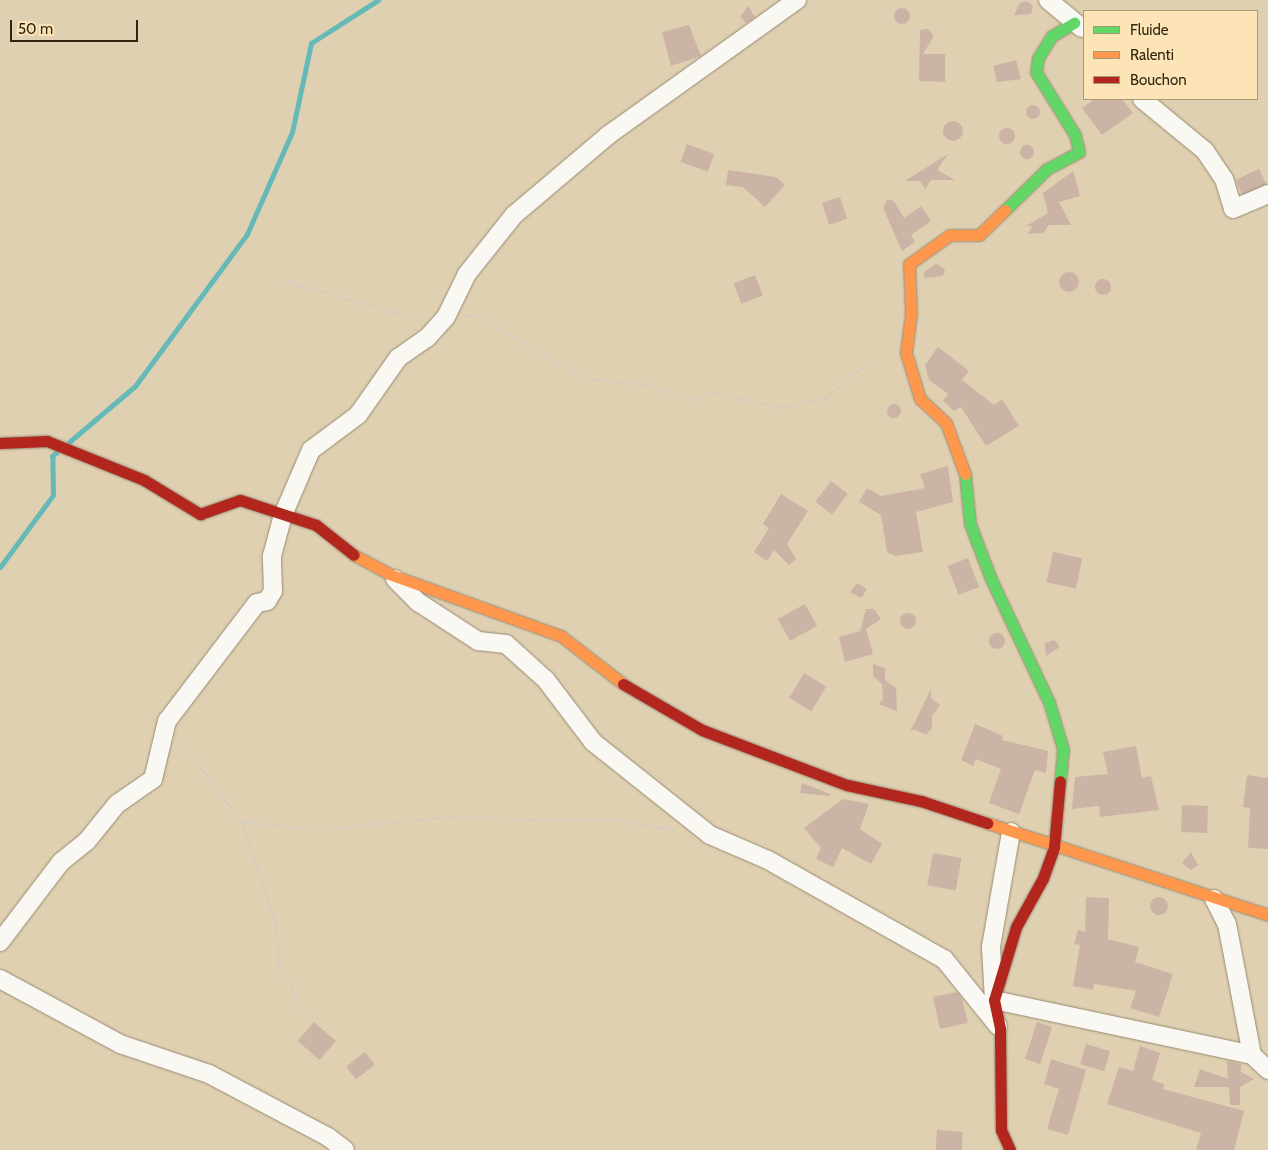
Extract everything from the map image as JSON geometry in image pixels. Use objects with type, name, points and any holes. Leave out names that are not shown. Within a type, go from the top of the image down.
[{"type":"street","points":[[0,942],[61,862],[87,841],[117,804],[153,779],[167,721],[257,603],[267,601],[273,590],[272,556],[283,514],[311,450],[358,415],[398,358],[427,338],[446,316],[467,274],[514,215],[607,136],[797,0]]},
{"type":"street","points":[[994,1000],[1016,927],[1043,878],[1054,847],[1063,749],[1049,702],[991,579],[970,524],[964,466],[946,423],[920,399],[906,354],[911,313],[908,264],[950,235],[979,235],[1048,168],[1079,152],[1075,135],[1036,72],[1038,58],[1052,36],[1079,26],[1048,0]]},
{"type":"street","points":[[1143,100],[1205,151],[1224,179],[1233,209],[1268,194]]},
{"type":"street","points":[[0,443],[47,440],[144,480],[200,514],[240,500],[316,525],[356,556],[389,574],[561,636],[630,689],[702,730],[847,786],[921,801],[1054,847],[1268,915]]},
{"type":"street","points":[[389,574],[418,602],[478,641],[506,644],[546,680],[592,742],[710,836],[768,860],[944,959],[1000,1028]]},
{"type":"street","points":[[999,1150],[1001,1130],[1000,1028],[994,1000],[991,947],[1011,832]]},
{"type":"street","points":[[1214,899],[1227,924],[1252,1055]]},
{"type":"street","points":[[0,979],[120,1044],[209,1074],[328,1137],[345,1150]]},
{"type":"street","points":[[994,1000],[1252,1055],[1268,1070]]},
{"type":"street","points":[[1001,1130],[1010,1150]]},
{"type":"path","points":[[282,280],[412,317],[479,316],[587,379],[645,384],[692,400],[712,394],[780,407],[826,398],[865,365]]},
{"type":"path","points":[[167,721],[242,822],[276,924],[279,962],[307,1019]]},
{"type":"path","points":[[242,822],[322,829],[433,818],[616,820],[682,831]]},
{"type":"building","points":[[1027,1],[1033,6],[1031,14],[1014,15],[1020,3]]},
{"type":"building","points":[[748,6],[755,17],[746,23],[740,17]]},
{"type":"building","points":[[902,8],[910,16],[902,24],[894,16]]},
{"type":"building","points":[[689,25],[701,56],[671,66],[662,32]]},
{"type":"building","points":[[928,29],[934,36],[923,54],[945,54],[945,82],[919,81],[920,30]]},
{"type":"building","points":[[1016,60],[1021,79],[997,82],[993,66]]},
{"type":"building","points":[[1094,100],[1123,100],[1133,113],[1102,135],[1082,108]]},
{"type":"building","points":[[1033,105],[1038,107],[1040,112],[1038,117],[1033,119],[1028,117],[1026,112],[1028,107]]},
{"type":"building","points":[[953,121],[960,124],[963,131],[960,138],[953,141],[946,138],[943,131],[946,124]]},
{"type":"building","points":[[1007,128],[1015,136],[1007,144],[999,136]]},
{"type":"building","points":[[687,144],[714,154],[708,172],[681,162]]},
{"type":"building","points":[[1024,145],[1030,145],[1034,152],[1030,159],[1024,159],[1020,155],[1020,149]]},
{"type":"building","points":[[948,154],[937,170],[955,180],[931,180],[925,189],[920,181],[905,181]]},
{"type":"building","points":[[1259,169],[1266,184],[1243,195],[1235,180]]},
{"type":"building","points":[[728,170],[776,177],[785,185],[765,207],[743,187],[726,185]]},
{"type":"building","points":[[1073,171],[1080,196],[1059,202],[1071,225],[1049,225],[1043,233],[1028,234],[1032,226],[1026,226],[1048,213],[1043,193]]},
{"type":"building","points":[[840,197],[847,219],[829,225],[822,203]]},
{"type":"building","points":[[887,199],[894,201],[904,218],[921,206],[931,221],[911,235],[915,242],[902,251],[883,208]]},
{"type":"building","points":[[936,264],[945,269],[943,276],[924,278],[924,272]]},
{"type":"building","points":[[1069,272],[1076,275],[1079,282],[1076,289],[1069,292],[1062,289],[1059,282],[1062,275]]},
{"type":"building","points":[[755,275],[763,296],[741,304],[734,283]]},
{"type":"building","points":[[1103,279],[1109,281],[1111,287],[1109,293],[1103,295],[1097,293],[1095,287],[1097,281]]},
{"type":"building","points":[[938,347],[969,371],[962,380],[994,405],[1002,399],[1019,426],[986,446],[961,407],[954,411],[943,401],[948,394],[929,380],[925,365]]},
{"type":"building","points":[[894,404],[899,406],[901,411],[899,416],[894,418],[889,416],[887,411],[889,406]]},
{"type":"building","points":[[948,466],[953,502],[916,512],[923,552],[895,556],[887,552],[881,515],[859,502],[867,488],[881,496],[925,488],[920,474]]},
{"type":"building","points":[[831,481],[848,494],[832,514],[815,502]]},
{"type":"building","points":[[781,494],[808,511],[787,544],[796,559],[789,565],[774,550],[767,561],[754,552],[769,528],[763,524]]},
{"type":"building","points":[[1053,552],[1082,558],[1076,589],[1047,582]]},
{"type":"building","points":[[968,558],[979,587],[959,595],[947,566]]},
{"type":"building","points":[[857,583],[867,589],[861,598],[850,592]]},
{"type":"building","points":[[805,604],[817,626],[790,641],[778,619]]},
{"type":"building","points":[[866,609],[874,609],[881,619],[866,629],[873,654],[845,662],[839,637],[860,631]]},
{"type":"building","points":[[908,613],[914,615],[916,621],[914,627],[908,629],[902,627],[900,621],[902,615]]},
{"type":"building","points":[[997,633],[1003,635],[1005,641],[1003,647],[997,649],[991,647],[989,641],[991,635]]},
{"type":"building","points":[[1054,640],[1060,647],[1046,656],[1045,643]]},
{"type":"building","points":[[873,664],[885,668],[885,680],[896,688],[897,711],[879,704],[883,699],[882,684],[873,676]]},
{"type":"building","points":[[804,673],[826,686],[811,711],[789,698]]},
{"type":"building","points":[[931,689],[931,698],[940,705],[932,716],[932,728],[926,735],[914,729],[910,732]]},
{"type":"building","points":[[975,724],[1003,736],[1002,740],[1048,751],[1046,773],[1035,770],[1019,814],[989,803],[1001,769],[976,759],[973,766],[961,760]]},
{"type":"building","points":[[1136,746],[1142,778],[1151,776],[1159,810],[1100,817],[1099,806],[1072,809],[1075,777],[1108,774],[1103,752]]},
{"type":"building","points":[[1247,775],[1268,778],[1268,849],[1248,848],[1250,808],[1243,807]]},
{"type":"building","points":[[802,783],[830,794],[830,796],[800,793]]},
{"type":"building","points":[[843,799],[869,804],[860,829],[882,844],[871,864],[842,848],[833,867],[816,859],[821,848],[804,828]]},
{"type":"building","points":[[1182,805],[1208,806],[1207,833],[1181,832]]},
{"type":"building","points":[[1191,852],[1198,865],[1191,870],[1182,863]]},
{"type":"building","points":[[933,853],[962,858],[956,891],[927,885]]},
{"type":"building","points":[[1086,897],[1109,898],[1108,939],[1139,947],[1135,962],[1173,974],[1159,1017],[1130,1008],[1136,991],[1094,984],[1093,990],[1073,986],[1080,945],[1074,944],[1078,930],[1085,932]]},
{"type":"building","points":[[1159,897],[1165,900],[1168,906],[1165,912],[1159,915],[1153,912],[1150,906],[1153,900]]},
{"type":"building","points":[[957,992],[962,999],[968,1023],[940,1029],[933,997]]},
{"type":"building","points":[[314,1022],[336,1041],[319,1060],[298,1041]]},
{"type":"building","points":[[1037,1022],[1052,1027],[1040,1064],[1025,1059]]},
{"type":"building","points":[[1086,1044],[1110,1051],[1104,1071],[1080,1064]]},
{"type":"building","points":[[1140,1046],[1160,1053],[1152,1080],[1164,1084],[1163,1089],[1244,1111],[1234,1150],[1196,1150],[1201,1133],[1107,1104],[1119,1067],[1133,1071]]},
{"type":"building","points":[[365,1052],[375,1065],[356,1079],[346,1067]]},
{"type":"building","points":[[1051,1059],[1086,1070],[1068,1135],[1047,1129],[1059,1089],[1044,1084]]},
{"type":"building","points":[[1227,1061],[1241,1064],[1241,1072],[1254,1079],[1240,1087],[1240,1105],[1230,1105],[1229,1087],[1194,1087],[1200,1069],[1228,1079]]},
{"type":"building","points":[[937,1130],[963,1132],[962,1150],[936,1150]]},
{"type":"waterway","points":[[69,442],[135,386],[247,234],[292,132],[311,43],[378,0]]},
{"type":"waterway","points":[[0,567],[53,495],[52,456],[57,452]]},
{"type":"traffic: fast","points":[[1005,210],[1047,169],[1079,152],[1075,135],[1036,72],[1038,58],[1052,36],[1074,23]]},
{"type":"traffic: fast","points":[[965,474],[970,524],[991,579],[1049,702],[1063,749],[1060,781]]},
{"type":"traffic: slow","points":[[965,474],[946,423],[920,399],[906,353],[911,313],[909,264],[950,235],[979,235],[1005,210]]},
{"type":"traffic: slow","points":[[354,555],[389,574],[561,636],[623,684]]},
{"type":"traffic: slow","points":[[987,823],[1268,915]]},
{"type":"traffic: jam","points":[[0,443],[47,441],[144,480],[200,514],[240,500],[316,525],[354,555]]},
{"type":"traffic: jam","points":[[623,684],[702,730],[847,785],[921,801],[987,823]]},
{"type":"traffic: jam","points":[[1010,1150],[1001,1130],[1000,1028],[994,1000],[1016,927],[1043,878],[1054,847],[1060,781]]}]
